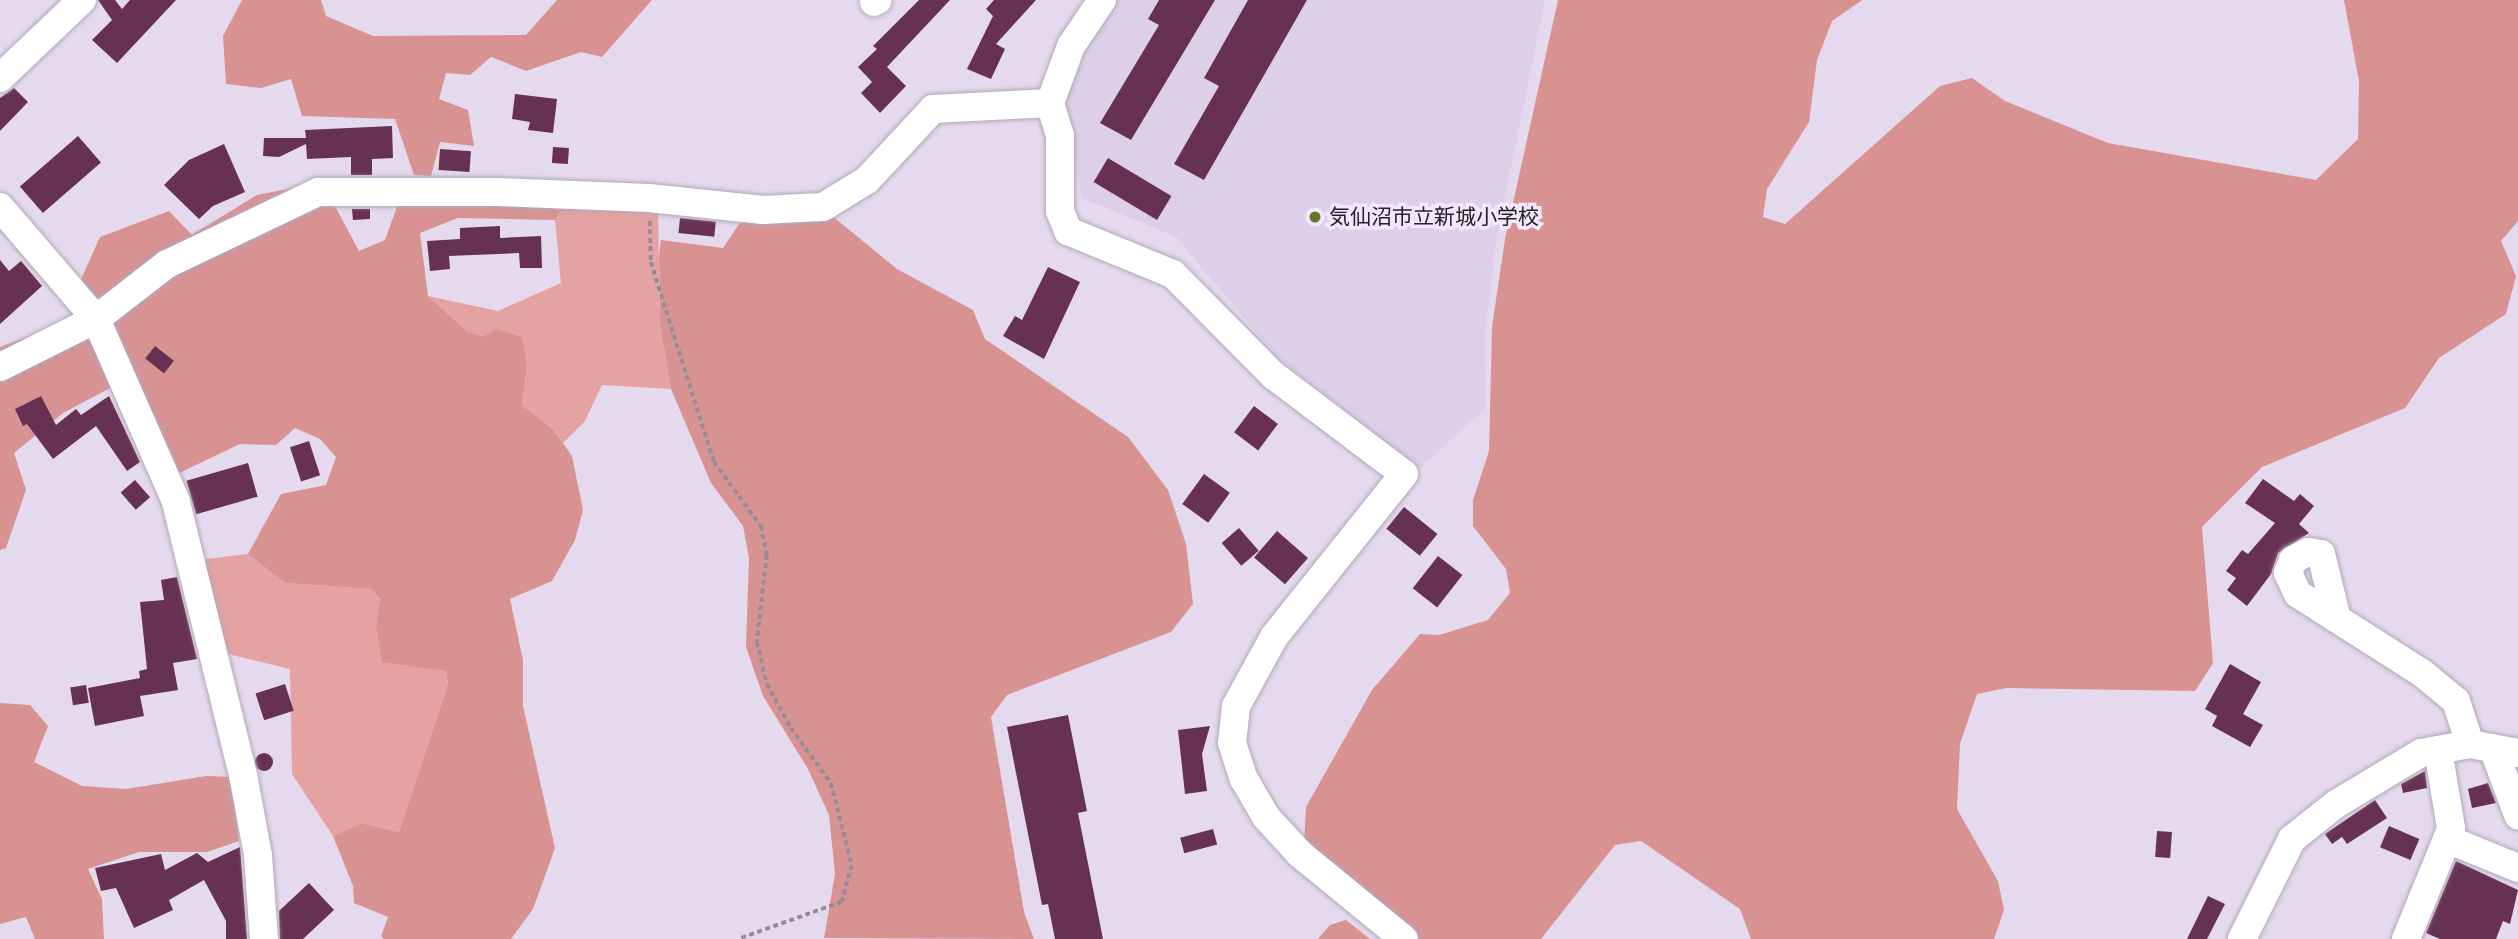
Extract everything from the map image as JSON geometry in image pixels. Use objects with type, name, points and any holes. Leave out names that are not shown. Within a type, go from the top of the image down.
[{"type":"street","points":[[0,78],[82,0]]},
{"type":"street","points":[[1102,0],[1071,46],[1050,103],[1060,135],[1060,211],[1068,231],[1173,274],[1273,374],[1404,474],[1274,637],[1237,706],[1232,743],[1244,779],[1266,817],[1300,854],[1404,939]]},
{"type":"street","points":[[0,368],[96,319],[166,264],[318,192],[498,192],[649,198],[763,210],[823,207],[867,180],[933,109],[1050,103]]},
{"type":"street","points":[[0,207],[96,319],[175,499],[243,775],[258,855],[264,939]]},
{"type":"street","points":[[2337,619],[2456,701],[2494,748],[2518,816]]},
{"type":"street","points":[[2242,939],[2292,839],[2336,804],[2421,753],[2494,748]]},
{"type":"street","points":[[2406,939],[2451,828],[2438,750]]},
{"type":"street","points":[[2447,839],[2518,868]]},
{"type":"path","points":[[649,198],[651,262],[714,462],[761,526],[767,555],[757,642],[767,684],[791,728],[831,783],[852,865],[842,902],[740,939]]},
{"type":"shaded area","points":[[242,0],[321,0],[326,16],[373,36],[526,35],[557,0],[652,0],[602,57],[581,52],[526,71],[491,57],[470,75],[446,73],[439,99],[468,110],[474,146],[440,142],[431,176],[414,175],[395,119],[302,116],[291,79],[261,88],[226,84],[223,36]]},
{"type":"shaded area","name":"気仙沼市立新城小学校","points":[[1111,0],[1545,0],[1497,237],[1486,328],[1485,409],[1420,468],[1277,357],[1176,237],[1082,198],[1064,101],[1074,59]]},
{"type":"shaded area","points":[[1558,0],[1862,0],[1832,21],[1817,60],[1809,122],[1767,189],[1763,217],[1785,224],[1940,86],[1972,78],[2005,101],[2108,143],[2316,180],[2358,139],[2359,81],[2344,0],[2518,0],[2518,221],[2501,241],[2516,276],[2506,314],[2439,358],[2405,408],[2262,467],[2202,527],[2213,663],[2195,691],[2006,688],[1977,694],[1960,744],[1957,809],[1998,881],[2004,910],[1994,939],[1751,939],[1740,909],[1641,841],[1615,845],[1541,939],[1415,939],[1304,843],[1306,807],[1372,690],[1420,634],[1439,635],[1488,620],[1510,593],[1506,569],[1473,526],[1473,500],[1489,451],[1492,327],[1505,239]]},
{"type":"shaded area","points":[[303,186],[336,208],[359,251],[385,240],[398,204],[563,207],[555,220],[458,218],[420,233],[428,296],[468,332],[483,337],[496,329],[522,337],[527,367],[522,405],[553,429],[572,456],[583,510],[575,540],[552,581],[510,599],[523,660],[523,706],[555,848],[533,909],[511,939],[384,939],[381,936],[388,917],[354,903],[353,886],[333,836],[361,823],[399,832],[448,684],[446,671],[382,662],[376,624],[380,599],[371,589],[285,583],[248,554],[281,494],[326,485],[336,457],[320,439],[295,428],[276,445],[240,444],[175,475],[81,290],[82,277],[100,237],[169,211],[192,235],[257,195]]},
{"type":"shaded area","points":[[563,207],[658,207],[660,325],[671,389],[602,385],[585,421],[563,443],[553,429],[522,405],[527,367],[468,332],[428,296],[498,311],[561,283],[555,220]]},
{"type":"shaded area","points":[[831,215],[897,269],[973,310],[985,339],[1128,437],[1168,490],[1186,544],[1193,604],[1171,632],[1007,695],[991,717],[1024,912],[1034,939],[824,938],[835,874],[829,815],[808,769],[763,696],[746,647],[749,558],[743,526],[711,483],[671,389],[660,325],[659,255],[661,240],[723,248],[744,217]]},
{"type":"shaded area","points":[[87,316],[112,387],[63,413],[14,453],[26,490],[6,548],[0,550],[0,347]]},
{"type":"shaded area","points":[[248,554],[285,583],[371,589],[380,599],[376,624],[446,671],[448,685],[399,832],[361,823],[333,836],[292,774],[290,669],[224,653],[181,562]]},
{"type":"shaded area","points":[[0,703],[30,705],[48,726],[34,762],[82,786],[126,789],[206,776],[231,777],[239,841],[207,852],[139,852],[88,869],[102,899],[104,939],[35,939],[26,917],[0,924]]},
{"type":"shaded area","points":[[1346,920],[1370,939],[1318,939],[1330,925]]},
{"type":"building","points":[[98,0],[115,0],[122,9],[130,0],[176,0],[117,63],[92,40],[112,20]]},
{"type":"building","points":[[919,0],[950,0],[887,67],[906,86],[880,113],[861,93],[872,82],[858,67],[877,49],[873,46]]},
{"type":"building","points":[[994,0],[1036,0],[996,44],[1005,49],[991,79],[967,69],[993,16],[986,9]]},
{"type":"building","points":[[1159,0],[1215,0],[1131,140],[1100,123],[1159,25],[1148,19]]},
{"type":"building","points":[[1248,0],[1307,0],[1204,180],[1174,164],[1219,86],[1204,78]]},
{"type":"building","points":[[14,88],[28,102],[0,131],[0,98]]},
{"type":"building","points":[[515,94],[557,99],[553,133],[528,130],[530,122],[512,119]]},
{"type":"building","points":[[392,126],[393,158],[372,159],[372,175],[351,175],[351,157],[307,159],[306,144],[279,157],[263,156],[264,138],[306,138],[305,130]]},
{"type":"building","points":[[78,136],[101,162],[43,213],[20,187]]},
{"type":"building","points":[[224,144],[245,192],[213,206],[199,219],[164,185],[189,160]]},
{"type":"building","points":[[553,147],[569,148],[568,164],[552,163]]},
{"type":"building","points":[[440,149],[471,151],[469,172],[439,170]]},
{"type":"building","points":[[1108,158],[1171,196],[1157,220],[1094,182]]},
{"type":"building","points":[[352,209],[370,209],[370,219],[353,220]]},
{"type":"building","points":[[680,218],[716,222],[714,237],[678,233]]},
{"type":"building","points":[[500,226],[500,238],[541,236],[542,268],[520,268],[519,253],[449,256],[450,269],[430,271],[427,241],[460,239],[460,228]]},
{"type":"building","points":[[0,260],[9,271],[21,261],[42,286],[0,324]]},
{"type":"building","points":[[1048,267],[1080,282],[1044,359],[1003,336],[1015,316],[1022,320]]},
{"type":"building","points":[[155,346],[174,361],[164,373],[145,359]]},
{"type":"building","points":[[41,396],[56,425],[76,409],[81,415],[109,396],[140,462],[127,471],[96,426],[53,459],[27,424],[23,426],[15,409]]},
{"type":"building","points":[[1254,406],[1278,424],[1258,450],[1234,432]]},
{"type":"building","points":[[309,441],[320,475],[301,481],[290,447]]},
{"type":"building","points":[[248,463],[258,497],[196,514],[186,481]]},
{"type":"building","points":[[1204,474],[1230,493],[1208,523],[1182,504]]},
{"type":"building","points":[[2263,479],[2294,501],[2300,494],[2314,506],[2299,524],[2309,533],[2278,553],[2271,574],[2247,606],[2227,590],[2236,578],[2226,571],[2242,550],[2248,554],[2275,523],[2245,503]]},
{"type":"building","points":[[135,480],[150,497],[136,510],[121,492]]},
{"type":"building","points":[[1404,507],[1437,534],[1420,556],[1386,529]]},
{"type":"building","points":[[1239,528],[1259,551],[1241,566],[1222,543]]},
{"type":"building","points":[[1277,531],[1308,558],[1285,584],[1254,557]]},
{"type":"building","points":[[1438,556],[1462,575],[1437,607],[1413,588]]},
{"type":"building","points":[[177,577],[197,659],[173,663],[178,690],[140,696],[144,716],[95,726],[88,688],[140,678],[139,671],[147,669],[140,602],[164,600],[161,580]]},
{"type":"building","points":[[2230,664],[2261,682],[2243,714],[2263,725],[2250,747],[2212,726],[2217,716],[2205,709]]},
{"type":"building","points":[[285,684],[294,711],[264,720],[256,694]]},
{"type":"building","points":[[86,685],[89,703],[73,705],[70,688]]},
{"type":"building","points":[[1068,715],[1087,811],[1078,813],[1103,939],[1055,939],[1048,904],[1042,905],[1007,727]]},
{"type":"building","points":[[1210,726],[1202,754],[1207,791],[1185,794],[1178,730]]},
{"type":"building","points":[[264,753],[270,756],[273,762],[270,768],[264,771],[258,768],[255,762],[258,756]]},
{"type":"building","points":[[2425,771],[2427,788],[2403,793],[2401,784]]},
{"type":"building","points":[[2488,783],[2496,803],[2472,808],[2468,789]]},
{"type":"building","points":[[2375,800],[2387,818],[2347,844],[2342,837],[2332,844],[2325,834]]},
{"type":"building","points":[[2389,826],[2419,839],[2410,860],[2380,847]]},
{"type":"building","points":[[1213,829],[1217,844],[1184,853],[1180,838]]},
{"type":"building","points":[[2157,831],[2172,832],[2170,858],[2155,857]]},
{"type":"building","points":[[240,847],[247,939],[226,939],[226,921],[204,880],[169,900],[173,910],[134,928],[116,888],[101,891],[95,868],[161,854],[165,870],[197,853],[208,862]]},
{"type":"building","points":[[2456,861],[2518,890],[2510,924],[2503,921],[2496,939],[2440,939],[2426,933]]},
{"type":"building","points":[[309,883],[334,910],[303,939],[280,939],[279,911]]},
{"type":"building","points":[[2208,896],[2225,904],[2207,939],[2187,939]]},
{"type":"place","name":"気仙沼市立新城小学校","points":[[1315,217]]}]
